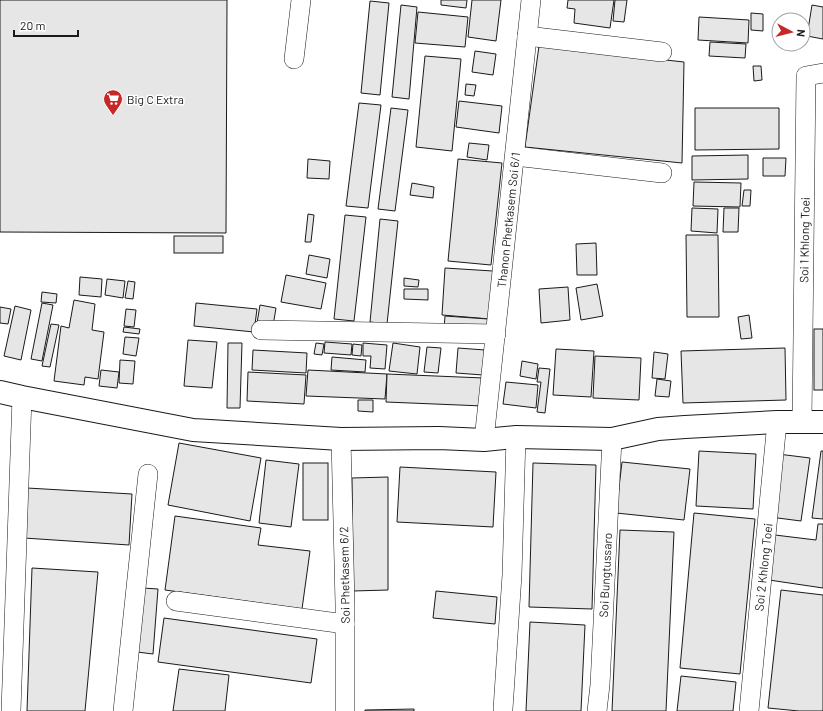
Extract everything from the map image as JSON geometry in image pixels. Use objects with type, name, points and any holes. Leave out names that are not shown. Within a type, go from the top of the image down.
[{"type":"street","points":[[294,59],[301,0]]},
{"type":"street","name":"Thanon Phetkasem Soi 6/1","points":[[484,440],[531,0]]},
{"type":"street","points":[[527,36],[662,52]]},
{"type":"street","name":"Soi 1 Khlong Toei","points":[[813,422],[806,76],[823,73]]},
{"type":"street","points":[[514,156],[662,173]]},
{"type":"street","points":[[261,330],[496,334]]},
{"type":"street","points":[[0,392],[22,398],[193,430],[341,439],[439,438],[484,440],[516,437],[612,439],[658,429],[777,422],[813,422]]},
{"type":"street","points":[[11,711],[22,398]]},
{"type":"street","name":"Soi 2 Khlong Toei","points":[[749,711],[777,422]]},
{"type":"street","points":[[503,709],[512,575],[516,437]]},
{"type":"street","name":"Soi Phetkasem 6/2","points":[[341,439],[346,604],[345,711]]},
{"type":"street","name":"Soi Bungtussaro","points":[[597,711],[600,685],[612,439]]},
{"type":"street","points":[[123,711],[148,474]]},
{"type":"street","points":[[176,601],[345,624]]},
{"type":"building","name":"Big C Extra","points":[[0,0],[227,0],[226,233],[0,232]]},
{"type":"building","points":[[441,0],[467,0],[466,8],[441,5]]},
{"type":"building","points":[[472,0],[501,0],[496,41],[468,37]]},
{"type":"building","points":[[568,0],[614,0],[610,28],[574,23],[575,9],[567,8]]},
{"type":"building","points":[[615,0],[627,0],[624,22],[613,21]]},
{"type":"building","points":[[370,1],[389,3],[380,95],[361,93]]},
{"type":"building","points":[[401,5],[417,7],[409,99],[392,97]]},
{"type":"building","points":[[812,5],[823,7],[823,39],[811,37]]},
{"type":"building","points":[[418,12],[468,17],[465,47],[415,43]]},
{"type":"building","points":[[751,13],[763,14],[763,31],[751,30]]},
{"type":"building","points":[[699,17],[749,20],[748,43],[698,40]]},
{"type":"building","points":[[710,42],[746,44],[745,58],[709,56]]},
{"type":"building","points":[[539,46],[684,62],[682,163],[525,147]]},
{"type":"building","points":[[475,51],[496,54],[493,75],[472,72]]},
{"type":"building","points":[[425,56],[461,59],[452,151],[416,147]]},
{"type":"building","points":[[753,66],[761,66],[762,80],[754,81]]},
{"type":"building","points":[[466,84],[476,85],[474,96],[465,95]]},
{"type":"building","points":[[459,101],[502,106],[499,133],[456,127]]},
{"type":"building","points":[[359,103],[381,105],[368,208],[346,206]]},
{"type":"building","points":[[391,108],[408,110],[395,211],[378,209]]},
{"type":"building","points":[[695,108],[779,108],[779,149],[695,150]]},
{"type":"building","points":[[469,143],[489,145],[487,160],[467,157]]},
{"type":"building","points":[[748,155],[748,179],[692,180],[692,156]]},
{"type":"building","points":[[763,158],[786,158],[785,176],[763,176]]},
{"type":"building","points":[[308,159],[330,161],[329,179],[307,178]]},
{"type":"building","points":[[458,159],[502,163],[491,265],[448,261]]},
{"type":"building","points":[[694,182],[741,183],[740,207],[693,206]]},
{"type":"building","points":[[412,183],[434,187],[433,198],[410,195]]},
{"type":"building","points":[[744,190],[751,190],[750,206],[742,206]]},
{"type":"building","points":[[692,208],[718,209],[717,233],[691,231]]},
{"type":"building","points":[[724,208],[739,208],[738,232],[723,232]]},
{"type":"building","points":[[308,214],[314,215],[311,242],[305,242]]},
{"type":"building","points":[[345,215],[366,217],[354,321],[334,319]]},
{"type":"building","points":[[380,219],[398,221],[387,324],[370,322]]},
{"type":"building","points":[[686,235],[718,235],[719,317],[687,317]]},
{"type":"building","points":[[174,236],[223,236],[223,253],[174,253]]},
{"type":"building","points":[[596,243],[597,275],[577,275],[576,244]]},
{"type":"building","points":[[309,255],[330,259],[327,278],[306,274]]},
{"type":"building","points":[[445,268],[493,271],[490,319],[442,315]]},
{"type":"building","points":[[286,275],[326,283],[321,309],[281,302]]},
{"type":"building","points":[[80,277],[102,279],[101,297],[79,295]]},
{"type":"building","points":[[404,278],[419,280],[418,287],[404,286]]},
{"type":"building","points":[[107,279],[125,281],[123,298],[105,295]]},
{"type":"building","points":[[128,281],[135,282],[133,299],[125,298]]},
{"type":"building","points":[[597,284],[603,316],[581,320],[576,288]]},
{"type":"building","points":[[568,287],[570,320],[541,323],[539,289]]},
{"type":"building","points":[[404,289],[428,289],[428,300],[404,299]]},
{"type":"building","points":[[42,292],[57,294],[56,303],[41,302]]},
{"type":"building","points":[[74,300],[95,304],[92,330],[104,332],[98,379],[85,377],[84,385],[54,381],[61,326],[69,328]]},
{"type":"building","points":[[42,303],[53,305],[42,361],[31,359]]},
{"type":"building","points":[[196,303],[257,309],[254,332],[194,326]]},
{"type":"building","points":[[260,305],[276,308],[273,326],[257,323]]},
{"type":"building","points":[[15,306],[31,310],[21,360],[4,356]]},
{"type":"building","points":[[0,307],[11,309],[8,324],[0,323]]},
{"type":"building","points":[[126,309],[136,310],[134,327],[124,326]]},
{"type":"building","points":[[749,315],[752,338],[741,339],[738,317]]},
{"type":"building","points":[[445,316],[488,319],[487,332],[444,329]]},
{"type":"building","points":[[51,324],[59,325],[50,367],[42,366]]},
{"type":"building","points":[[124,327],[140,329],[139,334],[123,332]]},
{"type":"building","points":[[814,329],[823,329],[823,390],[814,390]]},
{"type":"building","points":[[125,337],[139,338],[136,356],[123,354]]},
{"type":"building","points":[[188,340],[217,342],[212,388],[184,386]]},
{"type":"building","points":[[325,342],[352,344],[351,355],[324,353]]},
{"type":"building","points":[[228,343],[242,343],[240,408],[227,408]]},
{"type":"building","points":[[316,343],[324,344],[322,355],[314,354]]},
{"type":"building","points":[[363,343],[387,345],[385,369],[370,368],[371,356],[363,356]]},
{"type":"building","points":[[393,343],[420,347],[417,374],[389,371]]},
{"type":"building","points":[[353,344],[362,345],[361,356],[352,355]]},
{"type":"building","points":[[427,347],[441,348],[438,373],[424,372]]},
{"type":"building","points":[[458,348],[485,350],[483,375],[456,373]]},
{"type":"building","points":[[785,348],[786,400],[683,403],[681,351]]},
{"type":"building","points":[[556,349],[594,351],[591,397],[553,395]]},
{"type":"building","points":[[253,350],[307,353],[306,373],[252,370]]},
{"type":"building","points":[[654,352],[668,354],[665,379],[652,378]]},
{"type":"building","points":[[595,356],[641,358],[639,400],[593,398]]},
{"type":"building","points":[[332,357],[366,360],[365,372],[331,370]]},
{"type":"building","points":[[120,360],[135,361],[133,384],[119,383]]},
{"type":"building","points":[[522,361],[538,364],[536,379],[520,376]]},
{"type":"building","points":[[539,368],[550,369],[545,413],[537,412],[541,382],[537,382]]},
{"type":"building","points":[[101,370],[119,372],[117,388],[99,386]]},
{"type":"building","points":[[308,370],[387,374],[385,399],[306,396]]},
{"type":"building","points":[[248,372],[306,375],[304,404],[247,401]]},
{"type":"building","points":[[387,374],[484,378],[483,406],[386,402]]},
{"type":"building","points":[[657,379],[671,381],[669,397],[655,396]]},
{"type":"building","points":[[506,382],[538,385],[536,408],[503,404]]},
{"type":"building","points":[[358,400],[373,400],[373,412],[358,411]]},
{"type":"building","points":[[179,443],[261,458],[250,521],[168,505]]},
{"type":"building","points":[[699,451],[756,454],[753,509],[696,506]]},
{"type":"building","points":[[821,451],[823,451],[823,519],[812,518]]},
{"type":"building","points":[[778,454],[810,458],[801,521],[770,517]]},
{"type":"building","points":[[266,460],[299,464],[291,527],[259,523]]},
{"type":"building","points":[[622,462],[690,469],[684,520],[616,513]]},
{"type":"building","points":[[303,463],[328,463],[328,520],[303,520]]},
{"type":"building","points":[[533,463],[596,465],[592,609],[529,607]]},
{"type":"building","points":[[400,467],[496,472],[493,527],[397,522]]},
{"type":"building","points":[[388,477],[388,590],[353,591],[352,478]]},
{"type":"building","points":[[27,488],[132,494],[129,545],[24,538]]},
{"type":"building","points":[[694,513],[755,519],[740,674],[680,668]]},
{"type":"building","points":[[175,516],[261,528],[258,545],[310,551],[302,609],[165,590]]},
{"type":"building","points":[[818,524],[823,524],[823,588],[769,580],[775,535],[816,540]]},
{"type":"building","points":[[620,530],[674,532],[666,711],[612,711]]},
{"type":"building","points":[[32,568],[98,572],[85,711],[27,711]]},
{"type":"building","points":[[143,588],[158,589],[153,654],[137,652]]},
{"type":"building","points":[[781,590],[823,595],[823,711],[799,711],[768,708]]},
{"type":"building","points":[[436,591],[497,597],[495,624],[433,618]]},
{"type":"building","points":[[164,618],[317,639],[311,683],[158,662]]},
{"type":"building","points":[[530,622],[585,625],[581,711],[526,711]]},
{"type":"building","points":[[179,669],[229,675],[225,711],[173,711]]},
{"type":"building","points":[[681,676],[736,682],[733,711],[677,711]]},
{"type":"building","points":[[414,709],[414,711],[365,711],[365,710]]},
{"type":"place","name":"Big C Extra","points":[[113,116]]}]
